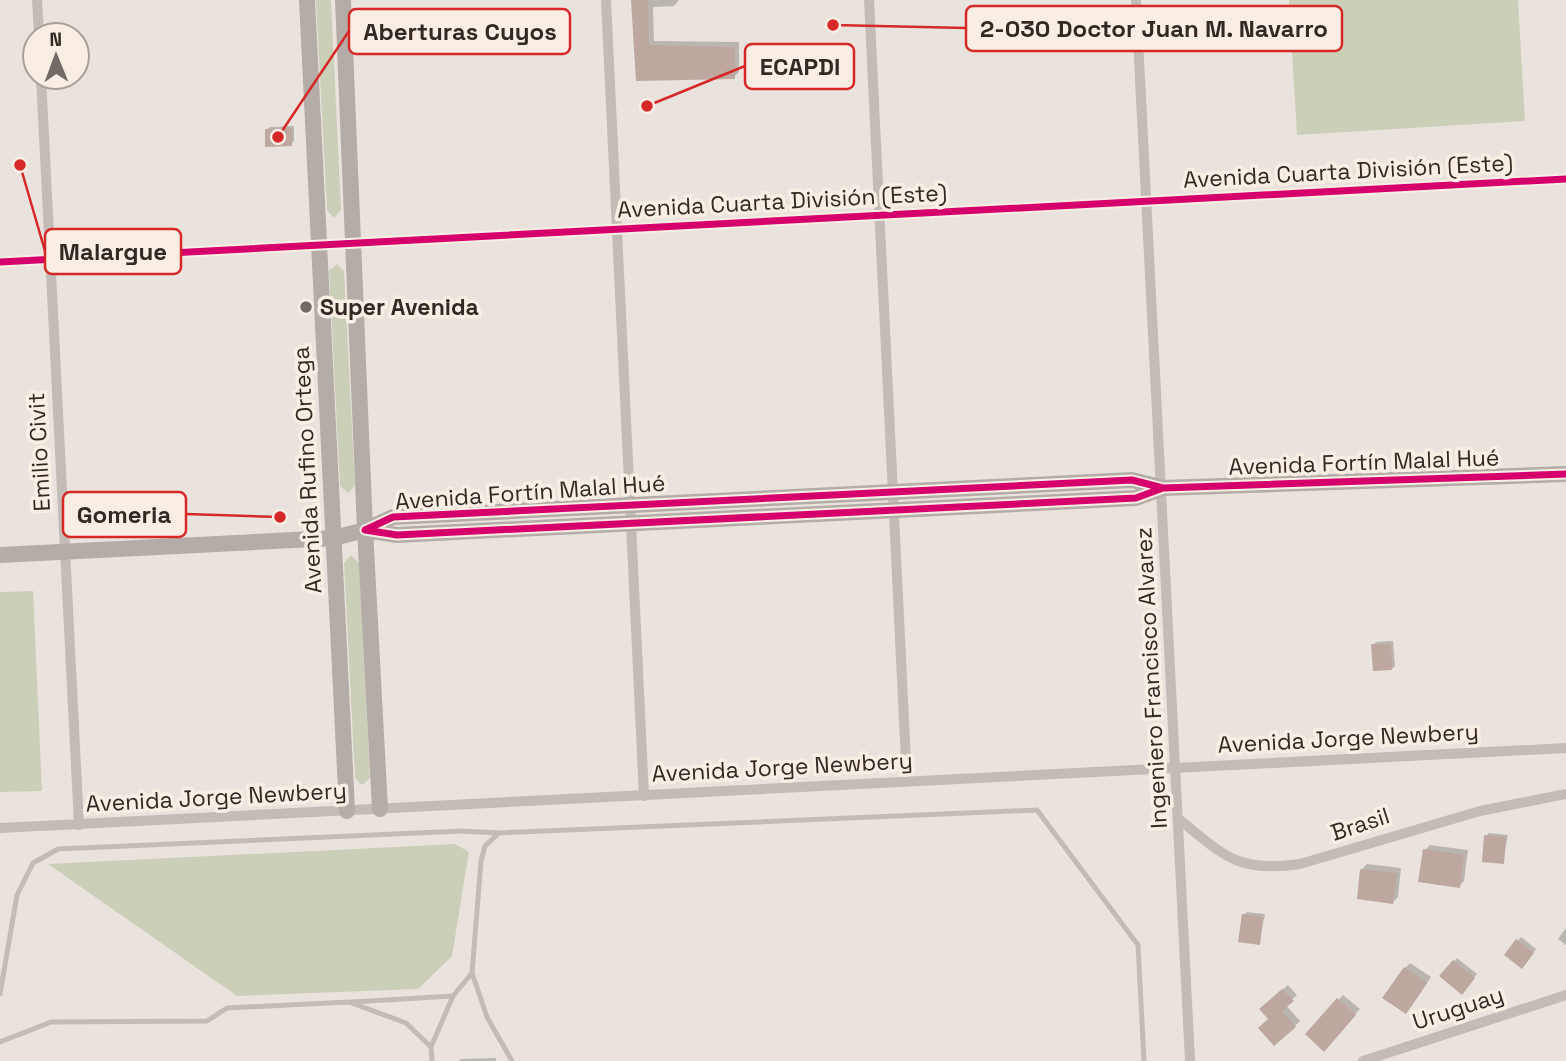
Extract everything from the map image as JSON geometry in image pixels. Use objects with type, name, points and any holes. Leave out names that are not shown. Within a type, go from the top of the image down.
[{"type":"street","points":[[37,0],[38,21]]},
{"type":"street","name":"Avenida Rufino Ortega","points":[[306,0],[347,811]]},
{"type":"street","points":[[343,0],[365,530],[380,809]]},
{"type":"street","points":[[606,0],[644,796]]},
{"type":"street","points":[[869,0],[907,782]]},
{"type":"street","name":"Ingeniero Francisco Alvarez","points":[[1136,0],[1163,488],[1190,1061]]},
{"type":"street","name":"Emilio Civit","points":[[42,91],[79,825]]},
{"type":"street","name":"Avenida Cuarta División (Este)","points":[[0,262],[1566,179]]},
{"type":"street","name":"Avenida Fortín Malal Hué","points":[[0,555],[334,538],[365,530],[393,517],[1132,481],[1163,488],[1566,474]]},
{"type":"street","name":"Avenida Fortín Malal Hué","points":[[365,530],[397,535],[1136,498],[1163,488]]},
{"type":"street","name":"Avenida Jorge Newbery","points":[[0,828],[1566,748]]},
{"type":"street","name":"Brasil","points":[[1179,819],[1233,860],[1269,869],[1300,864],[1480,811],[1566,794]]},
{"type":"street","name":"Uruguay","points":[[1363,1061],[1566,995]]},
{"type":"lane","points":[[0,994],[17,895],[33,863],[58,849],[1037,810],[1138,945],[1144,1061]]},
{"type":"lane","points":[[499,833],[485,846],[481,861],[472,973],[487,1017],[512,1061]]},
{"type":"lane","points":[[432,1061],[431,1047],[453,996],[472,973]]},
{"type":"lane","points":[[0,1042],[51,1022],[207,1021],[227,1008],[453,996]]},
{"type":"lane","points":[[349,1002],[406,1023],[431,1047]]},
{"type":"green space","points":[[316,0],[331,0],[341,210],[334,218],[327,210]]},
{"type":"green space","points":[[1289,0],[1518,0],[1525,121],[1297,135]]},
{"type":"green space","points":[[337,264],[344,271],[355,486],[348,493],[340,486],[329,271]]},
{"type":"green space","points":[[351,555],[359,563],[370,778],[362,785],[355,778],[344,563]]},
{"type":"green space","points":[[33,591],[42,791],[0,792],[0,592]]},
{"type":"green space","points":[[455,844],[469,852],[452,956],[418,989],[237,996],[48,864]]},
{"type":"building","points":[[631,0],[648,0],[649,45],[735,47],[735,79],[636,81]]},
{"type":"building","points":[[292,128],[292,146],[265,147],[265,129]]},
{"type":"building","points":[[1371,644],[1391,644],[1392,670],[1373,671]]},
{"type":"building","points":[[1484,835],[1506,837],[1504,864],[1482,862]]},
{"type":"building","points":[[1423,849],[1464,855],[1460,888],[1418,882]]},
{"type":"building","points":[[1360,869],[1397,873],[1393,904],[1357,899]]},
{"type":"building","points":[[1242,914],[1263,917],[1260,945],[1238,942]]},
{"type":"building","points":[[1516,939],[1534,953],[1522,969],[1504,955]]},
{"type":"building","points":[[1453,960],[1475,978],[1462,995],[1439,976]]},
{"type":"building","points":[[1404,967],[1427,983],[1406,1014],[1382,998]]},
{"type":"building","points":[[1282,989],[1294,1001],[1282,1011],[1296,1027],[1274,1046],[1258,1028],[1268,1019],[1259,1009]]},
{"type":"building","points":[[1337,998],[1356,1015],[1324,1052],[1305,1034]]},
{"type":"cycle path","points":[[0,262],[1566,179]]},
{"type":"cycle path","points":[[1163,488],[1136,498],[397,535],[365,530],[393,517],[1132,480],[1163,488],[1566,474]]},
{"type":"place","name":"2-030 Doctor Juan M. Navarro","points":[[833,25]]},
{"type":"place","name":"ECAPDI","points":[[647,106]]},
{"type":"place","name":"Aberturas Cuyos","points":[[278,137]]},
{"type":"place","name":"Malargue","points":[[20,165]]},
{"type":"place","name":"Super Avenida","points":[[306,307]]},
{"type":"place","name":"Gomeria","points":[[280,517]]}]
